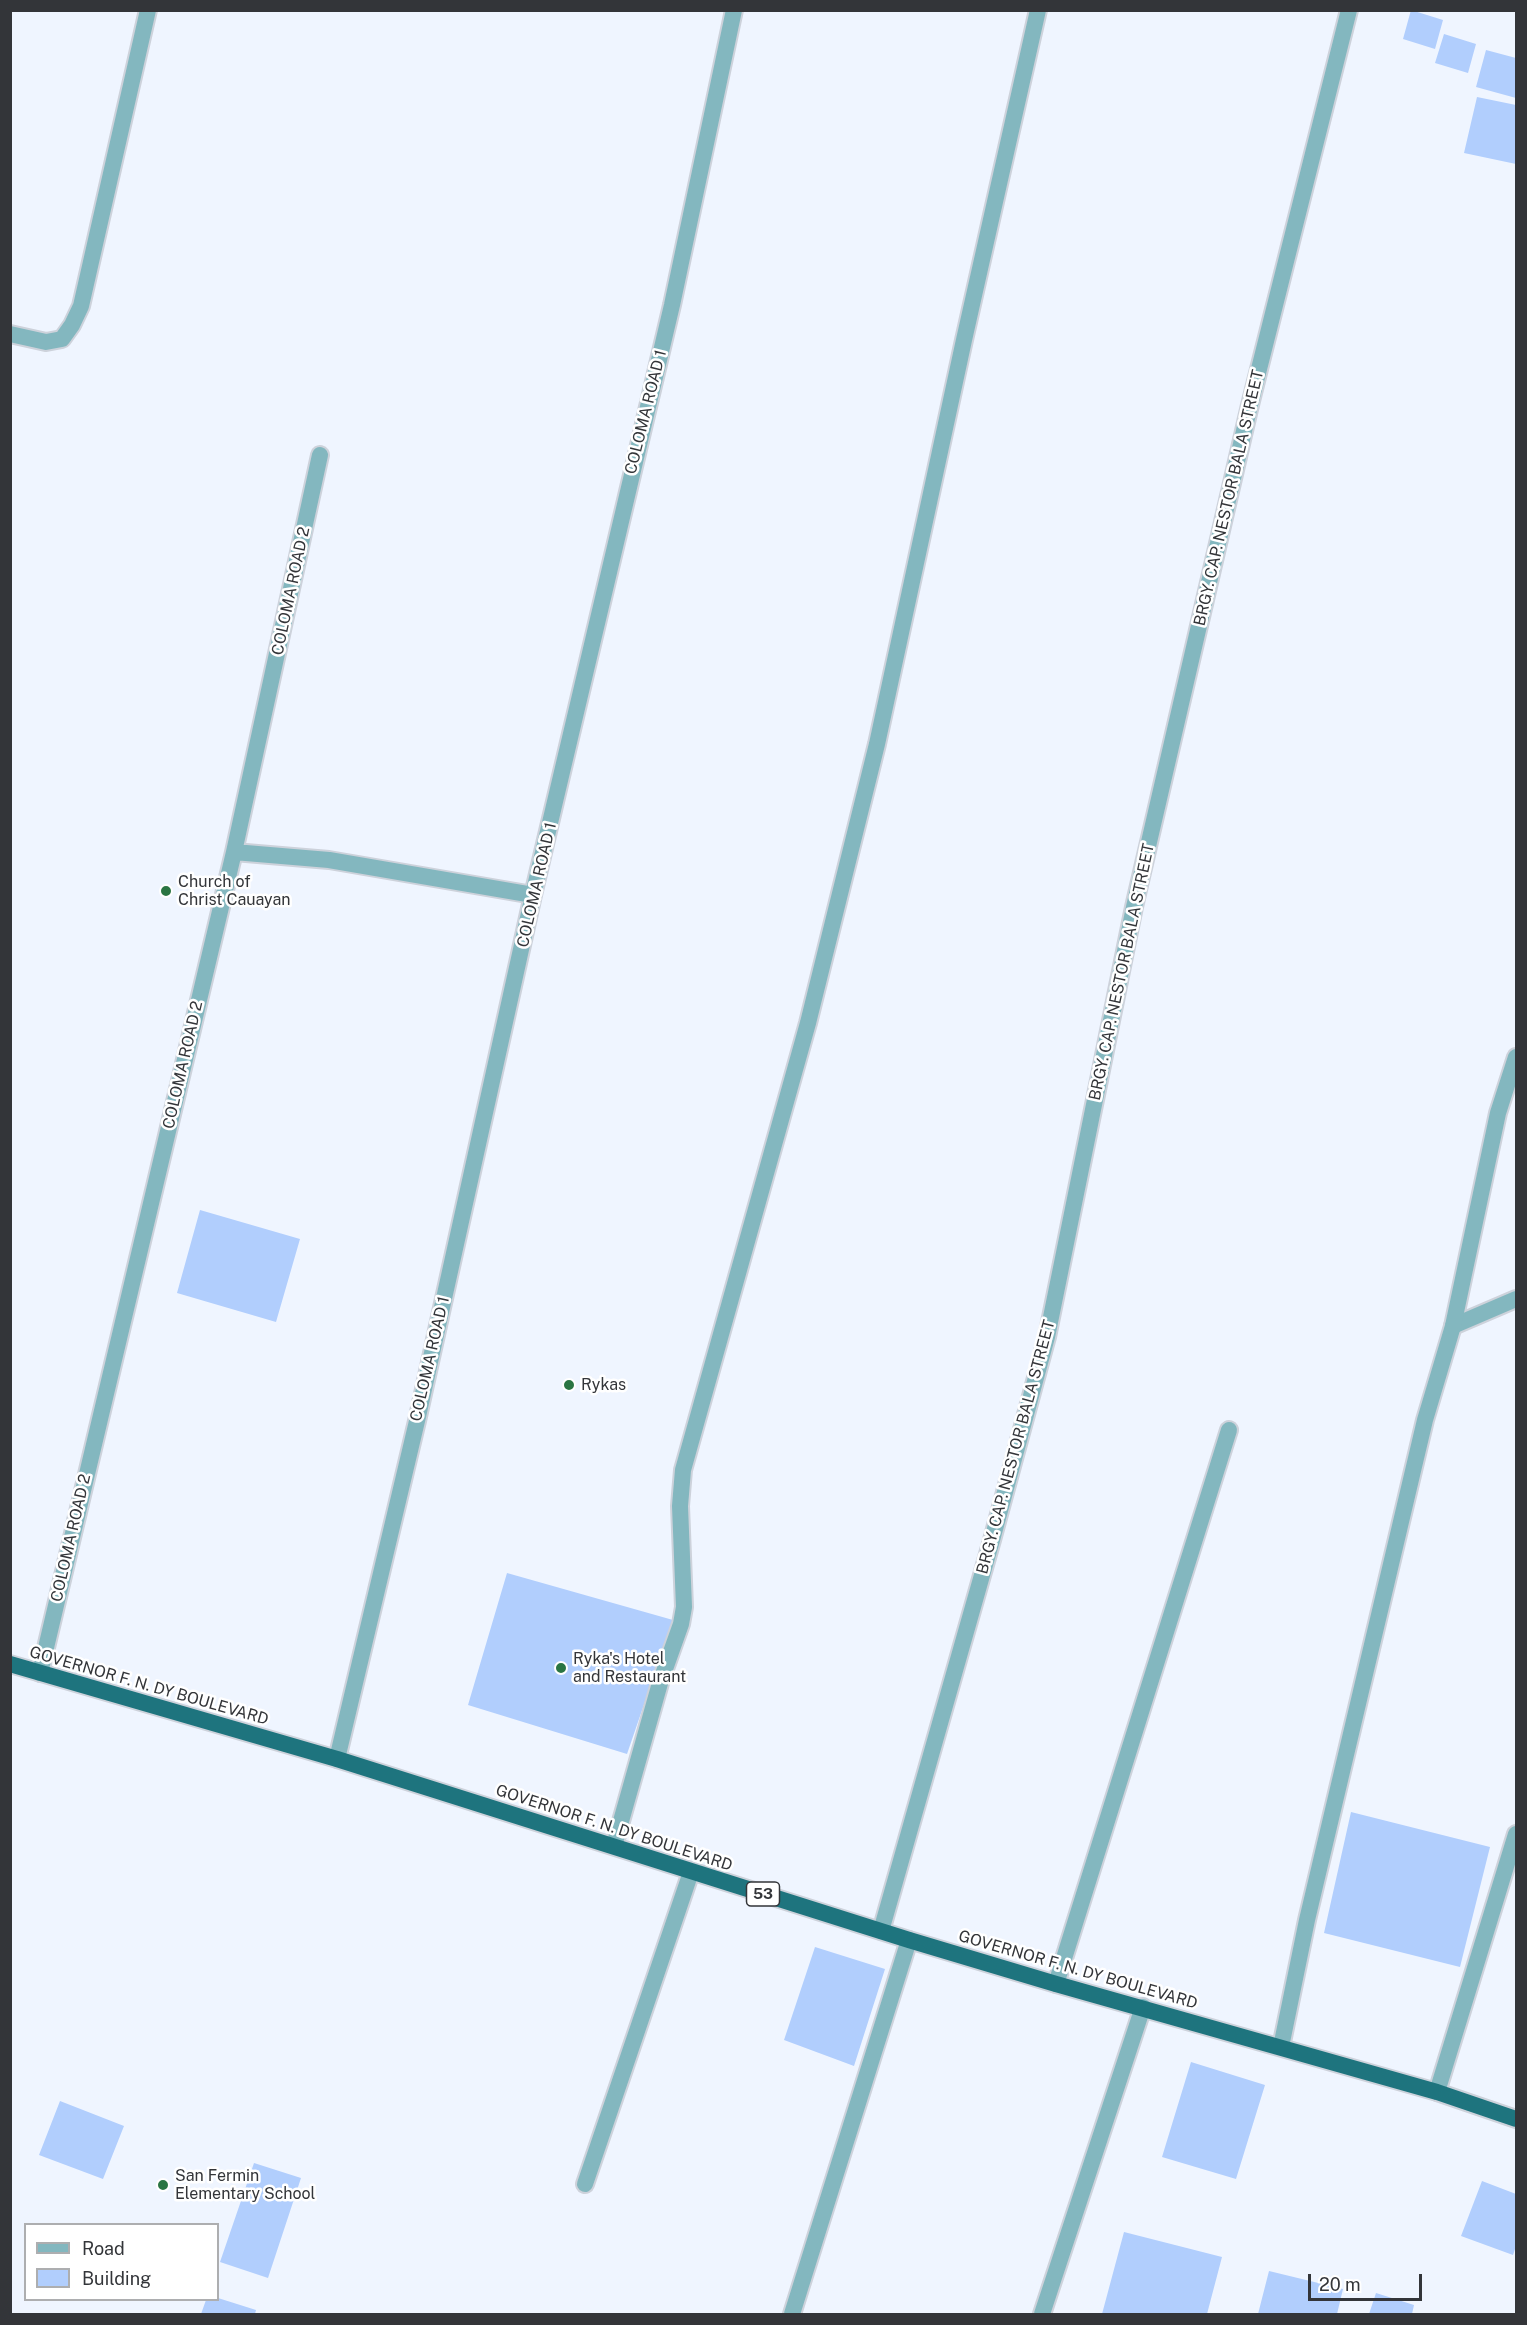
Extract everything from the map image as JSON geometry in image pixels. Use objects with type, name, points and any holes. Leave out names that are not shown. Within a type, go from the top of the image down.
[{"type":"highway","name":"GOVERNOR F. N. DY BOULEVARD","points":[[10,1664],[337,1759],[909,1940],[1437,2092],[1516,2119]]},
{"type":"street","points":[[10,334],[46,342],[62,339],[81,306],[148,10]]},
{"type":"street","name":"COLOMA ROAD 1","points":[[337,1759],[417,1421],[534,896],[672,305],[734,10]]},
{"type":"street","points":[[614,1846],[660,1683],[681,1624],[684,1607],[680,1506],[683,1470],[808,1023],[878,744],[964,340],[1038,10]]},
{"type":"street","name":"BRGY. CAP. NESTOR BALA STREET","points":[[880,1930],[989,1551],[1047,1337],[1134,907],[1250,405],[1349,10]]},
{"type":"street","name":"COLOMA ROAD 2","points":[[40,1673],[234,852],[320,455]]},
{"type":"street","points":[[234,852],[329,860],[534,896]]},
{"type":"street","points":[[1281,2047],[1307,1920],[1419,1443],[1453,1326],[1498,1113],[1516,1057]]},
{"type":"street","points":[[1453,1326],[1516,1299]]},
{"type":"street","points":[[1056,1984],[1229,1430]]},
{"type":"street","points":[[1437,2092],[1516,1834]]},
{"type":"street","points":[[585,2184],[691,1872]]},
{"type":"street","points":[[792,2314],[909,1940]]},
{"type":"street","points":[[1042,2314],[1143,2007]]},
{"type":"building","points":[[1411,10],[1443,20],[1435,49],[1403,39]]},
{"type":"building","points":[[1444,34],[1476,44],[1468,73],[1435,63]]},
{"type":"building","points":[[1486,50],[1516,58],[1516,98],[1476,87]]},
{"type":"building","points":[[1477,97],[1516,105],[1516,164],[1464,153]]},
{"type":"building","points":[[200,1210],[300,1239],[276,1322],[177,1293]]},
{"type":"building","points":[[507,1573],[673,1620],[627,1754],[468,1705]]},
{"type":"building","points":[[1351,1812],[1490,1847],[1460,1967],[1324,1933]]},
{"type":"building","points":[[815,1947],[885,1969],[854,2066],[784,2040]]},
{"type":"building","points":[[1191,2062],[1265,2085],[1236,2179],[1162,2157]]},
{"type":"building","points":[[60,2101],[124,2126],[103,2179],[39,2155]]},
{"type":"building","points":[[254,2163],[301,2178],[268,2278],[220,2262]]},
{"type":"building","points":[[1482,2181],[1516,2194],[1516,2246],[1513,2255],[1461,2236]]},
{"type":"building","points":[[1124,2232],[1222,2257],[1207,2314],[1102,2314]]},
{"type":"building","points":[[1269,2271],[1343,2289],[1337,2314],[1258,2314]]},
{"type":"building","points":[[1376,2293],[1414,2305],[1412,2314],[1369,2314]]},
{"type":"building","points":[[219,2298],[256,2310],[255,2314],[201,2314],[206,2301],[219,2301]]},
{"type":"place","name":"Church of Christ Cauayan","points":[[166,891]]},
{"type":"place","name":"Rykas","points":[[569,1385]]},
{"type":"place","name":"Ryka's Hotel and Restaurant","points":[[561,1668]]},
{"type":"place","name":"San Fermin Elementary School","points":[[163,2185]]}]
